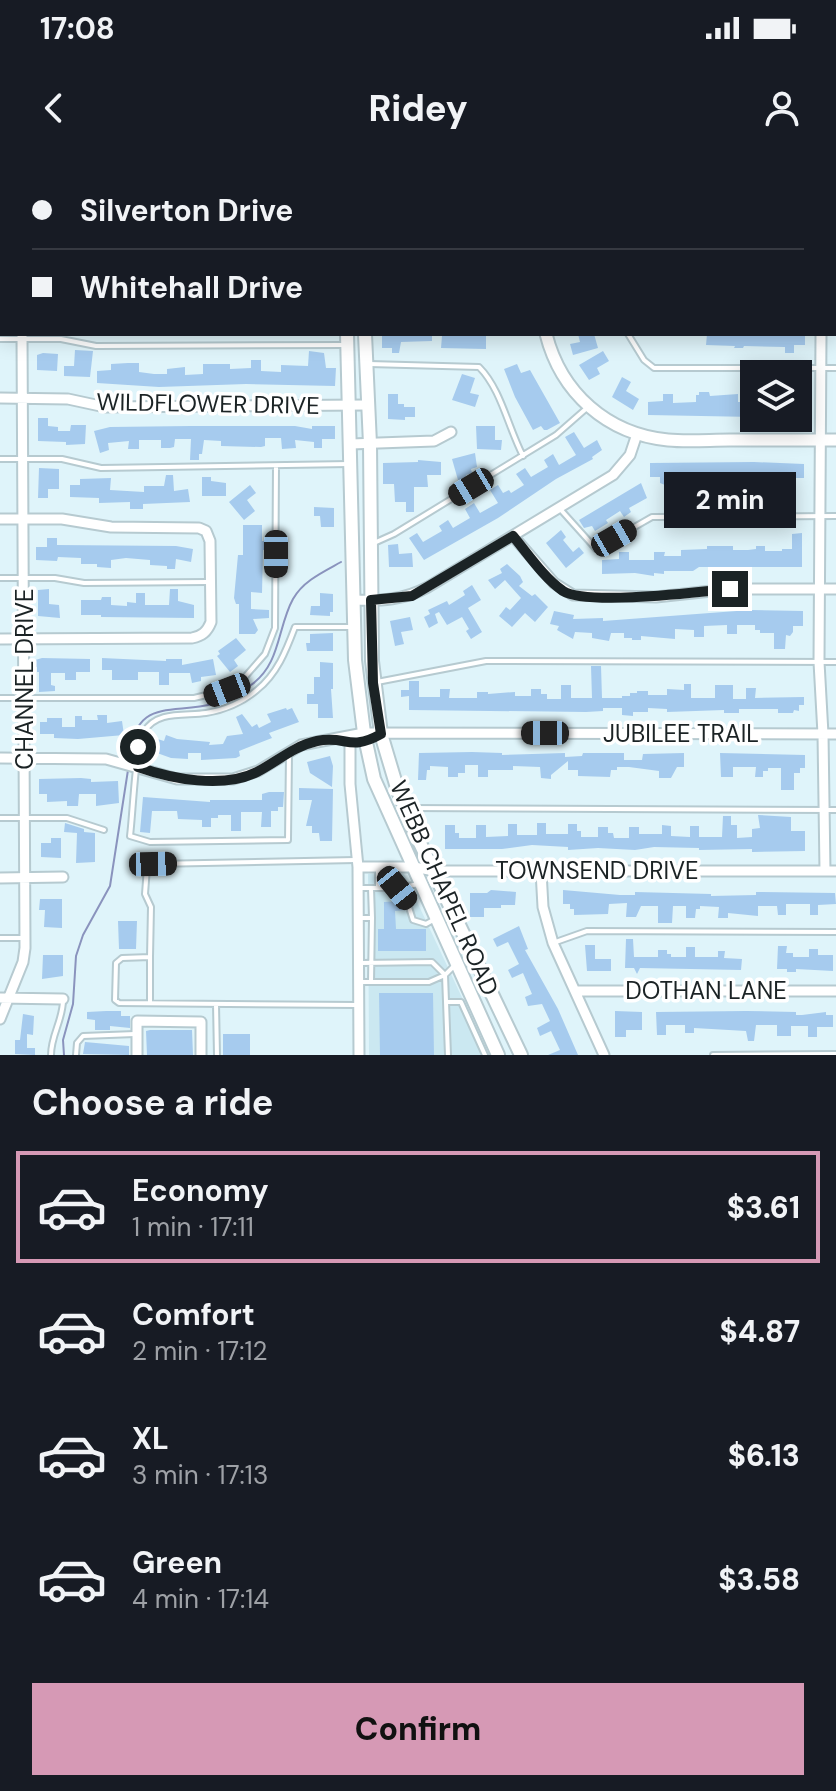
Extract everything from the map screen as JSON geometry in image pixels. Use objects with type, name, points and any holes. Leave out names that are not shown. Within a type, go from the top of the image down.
[{"type":"main road","name":"WEBB CHAPEL ROAD","points":[[365,336],[370,444],[373,683],[381,734],[405,808],[521,1055]]},
{"type":"main road","name":"WEBB CHAPEL ROAD","points":[[348,339],[356,682],[365,738],[374,779],[498,1055]]},
{"type":"main road","points":[[456,963],[474,955]]},
{"type":"street","name":"CHANNEL DRIVE","points":[[0,1019],[4,998],[23,962],[25,938],[22,336]]},
{"type":"street","points":[[547,336],[558,368],[570,388],[612,425],[637,434],[668,440],[836,440]]},
{"type":"street","points":[[821,336],[819,662],[825,871]]},
{"type":"street","name":"WILDFLOWER DRIVE","points":[[0,398],[68,399],[105,407],[368,405]]},
{"type":"street","points":[[351,444],[434,441],[451,432]]},
{"type":"street","points":[[355,600],[412,596],[613,475],[630,455],[637,434]]},
{"type":"street","points":[[0,519],[62,519],[111,527],[191,527],[206,531],[210,541],[211,622],[201,636],[192,638],[0,639]]},
{"type":"street","points":[[513,536],[554,583],[573,595],[656,597],[730,589],[836,589]]},
{"type":"street","name":"JUBILEE TRAIL","points":[[365,738],[381,734],[836,734]]},
{"type":"street","points":[[0,758],[106,759],[177,779],[233,779],[258,771],[289,751],[310,743],[365,738]]},
{"type":"street","points":[[338,739],[350,743],[365,738]]},
{"type":"street","points":[[350,743],[358,887],[359,1055]]},
{"type":"street","name":"TOWNSEND DRIVE","points":[[357,863],[434,871],[836,871]]},
{"type":"street","points":[[541,871],[543,907],[553,943],[604,1055]]},
{"type":"street","points":[[0,878],[63,877]]},
{"type":"street","name":"DOTHAN LANE","points":[[575,991],[836,991]]},
{"type":"street","points":[[4,998],[63,999]]},
{"type":"street","points":[[137,1055],[137,1021],[201,1022],[201,1055]]},
{"type":"lane","points":[[0,339],[22,336],[96,346],[348,339]]},
{"type":"lane","points":[[629,336],[644,360],[654,368],[836,368]]},
{"type":"lane","points":[[367,364],[479,367],[494,388],[509,431],[523,456]]},
{"type":"lane","points":[[371,544],[394,534],[523,456],[556,435],[588,407]]},
{"type":"lane","points":[[0,459],[62,459],[101,468],[352,464]]},
{"type":"lane","points":[[0,698],[194,698],[227,690],[244,678],[265,654],[275,628],[276,466]]},
{"type":"lane","points":[[560,508],[596,549],[652,517],[836,516]]},
{"type":"lane","points":[[0,578],[55,578],[84,583],[210,582]]},
{"type":"lane","points":[[289,751],[288,840],[150,842],[130,836],[131,765],[147,726],[166,716],[204,713],[229,707],[257,691],[281,662],[295,627],[355,627]]},
{"type":"lane","points":[[373,683],[486,661],[836,662]]},
{"type":"lane","points":[[405,808],[836,810]]},
{"type":"lane","points":[[0,818],[67,818],[104,830]]},
{"type":"lane","points":[[150,1003],[151,907],[145,894],[147,867],[153,864],[357,863]]},
{"type":"lane","points":[[378,867],[378,888]]},
{"type":"lane","points":[[396,867],[397,888],[407,901],[413,920],[426,924],[437,918]]},
{"type":"lane","points":[[358,887],[397,888],[421,883]]},
{"type":"lane","points":[[371,888],[371,982]]},
{"type":"lane","points":[[358,918],[372,918]]},
{"type":"lane","points":[[553,943],[587,931],[836,932]]},
{"type":"lane","points":[[0,938],[25,938]]},
{"type":"lane","points":[[150,957],[122,958],[116,963],[115,1000],[119,1003],[359,1005]]},
{"type":"lane","points":[[358,963],[432,962],[445,975],[448,1055]]},
{"type":"lane","points":[[359,982],[429,982],[445,975],[456,963]]},
{"type":"lane","points":[[51,1055],[53,1036],[63,1013],[63,999]]},
{"type":"lane","points":[[446,1002],[461,1002],[485,1055]]},
{"type":"lane","points":[[216,1004],[217,1055]]},
{"type":"lane","points":[[76,1055],[77,1043],[83,1036],[137,1034]]},
{"type":"lane","points":[[713,1055],[836,1054]]},
{"type":"shaded area","points":[[368,874],[404,874],[489,1055],[369,1055]]},
{"type":"building","points":[[382,336],[432,336],[432,341],[401,342],[399,353],[392,353],[392,348],[382,348]]},
{"type":"building","points":[[442,336],[486,336],[486,349],[441,348]]},
{"type":"building","points":[[578,336],[595,336],[598,348],[573,355],[570,344],[580,342]]},
{"type":"building","points":[[707,336],[805,336],[805,345],[794,345],[794,353],[785,353],[785,347],[706,345]]},
{"type":"building","points":[[75,350],[93,351],[90,377],[64,376],[64,366],[74,366]]},
{"type":"building","points":[[309,351],[324,353],[326,368],[336,368],[335,386],[246,384],[159,387],[97,383],[97,371],[111,370],[111,364],[139,363],[139,372],[154,374],[167,374],[167,369],[185,367],[185,375],[203,374],[203,364],[230,364],[230,369],[251,368],[251,360],[261,360],[261,371],[281,372],[281,365],[308,366]]},
{"type":"building","points":[[603,351],[609,361],[597,368],[600,374],[589,380],[579,365]]},
{"type":"building","points":[[58,354],[57,371],[37,370],[37,355]]},
{"type":"building","points":[[517,364],[521,373],[530,370],[560,423],[547,430],[541,426],[533,430],[504,369]]},
{"type":"building","points":[[462,374],[475,378],[470,393],[479,395],[475,407],[452,400]]},
{"type":"building","points":[[622,377],[631,382],[626,391],[639,399],[633,410],[612,397]]},
{"type":"building","points":[[699,392],[709,392],[710,396],[738,394],[740,417],[648,415],[648,402],[663,401],[663,394],[673,394],[673,403],[696,402],[696,395]]},
{"type":"building","points":[[388,394],[398,394],[398,404],[404,404],[404,407],[415,407],[415,417],[388,419]]},
{"type":"building","points":[[38,418],[48,418],[48,426],[58,427],[58,431],[70,431],[71,425],[86,425],[85,444],[38,441]]},
{"type":"building","points":[[295,426],[312,429],[312,426],[335,426],[335,439],[322,439],[322,448],[314,448],[314,442],[295,440],[296,448],[282,449],[281,438],[265,438],[265,446],[261,447],[221,446],[221,441],[204,440],[199,460],[190,460],[191,439],[175,439],[174,447],[170,448],[161,448],[161,440],[139,440],[139,449],[128,449],[129,441],[108,443],[109,450],[100,453],[94,431],[110,427]]},
{"type":"building","points":[[476,426],[495,426],[495,440],[502,440],[501,450],[477,449]]},
{"type":"building","points":[[574,432],[584,448],[597,440],[602,450],[593,459],[556,479],[498,518],[424,560],[409,538],[417,533],[423,542],[442,531],[439,526],[448,520],[453,528],[470,518],[465,509],[474,503],[480,513],[498,503],[490,490],[498,485],[503,493],[509,490],[511,493],[524,485],[516,474],[525,468],[531,477],[548,467],[544,460],[553,454],[559,465],[576,455],[565,437]]},
{"type":"building","points":[[475,453],[477,467],[471,469],[472,473],[466,475],[467,478],[458,480],[452,459]]},
{"type":"building","points":[[441,462],[441,475],[427,475],[428,487],[414,487],[414,512],[406,512],[406,502],[395,502],[394,484],[383,484],[383,463]]},
{"type":"building","points":[[650,463],[804,464],[804,478],[788,478],[788,490],[763,485],[763,478],[715,477],[715,482],[708,482],[708,486],[698,486],[698,479],[676,479],[676,485],[665,485],[660,483],[660,477],[650,477]]},
{"type":"building","points":[[39,468],[59,469],[59,489],[48,489],[48,498],[38,498]]},
{"type":"building","points":[[166,475],[173,475],[174,491],[188,489],[190,502],[143,504],[143,509],[130,509],[130,502],[99,503],[99,498],[70,497],[70,485],[80,485],[80,479],[111,478],[110,490],[144,492],[144,486],[164,486]]},
{"type":"building","points":[[202,477],[226,483],[226,496],[202,496]]},
{"type":"building","points":[[641,483],[647,498],[629,508],[631,512],[624,517],[620,511],[595,531],[592,526],[584,528],[579,520]]},
{"type":"building","points":[[250,485],[256,493],[247,500],[255,511],[244,520],[229,502]]},
{"type":"building","points":[[314,507],[334,508],[334,527],[321,527],[320,516],[314,516]]},
{"type":"building","points":[[243,525],[262,525],[262,541],[266,541],[262,593],[251,592],[251,609],[269,610],[269,618],[253,619],[258,630],[255,634],[239,634],[239,604],[234,598],[238,555],[243,555]]},
{"type":"building","points":[[561,530],[566,537],[563,540],[573,552],[579,547],[584,553],[566,568],[546,543]]},
{"type":"building","points":[[802,533],[802,567],[699,567],[693,571],[654,573],[654,576],[602,574],[602,560],[619,559],[619,552],[629,552],[629,560],[654,560],[654,552],[665,552],[664,556],[681,556],[681,550],[707,549],[707,546],[733,546],[733,550],[748,550],[765,546],[765,551],[782,551],[792,549],[792,534]]},
{"type":"building","points":[[47,538],[57,538],[57,545],[176,546],[193,549],[191,562],[176,559],[175,569],[150,565],[150,560],[126,558],[111,560],[111,568],[97,567],[97,564],[81,564],[81,558],[36,560],[36,547],[47,547]]},
{"type":"building","points":[[398,544],[399,554],[412,553],[413,567],[389,567],[388,545]]},
{"type":"building","points":[[507,564],[520,576],[523,582],[519,586],[532,596],[535,594],[548,607],[535,622],[525,613],[512,627],[499,616],[506,607],[510,610],[521,598],[505,580],[495,589],[488,580],[502,573],[500,569]]},
{"type":"building","points":[[472,585],[481,600],[468,608],[482,632],[471,639],[462,617],[447,625],[439,612],[435,614],[438,623],[429,628],[424,617],[430,614],[428,610],[447,601],[449,605],[465,595],[463,591]]},
{"type":"building","points":[[49,589],[49,604],[59,605],[60,618],[38,616],[38,590]]},
{"type":"building","points":[[170,589],[178,589],[178,601],[194,605],[194,618],[81,615],[81,600],[111,597],[111,605],[127,606],[127,602],[136,603],[136,593],[145,593],[145,605],[169,605]]},
{"type":"building","points":[[320,593],[333,594],[333,612],[330,616],[310,615],[311,606],[320,606]]},
{"type":"building","points":[[750,610],[803,611],[803,626],[793,626],[790,636],[786,635],[785,649],[774,649],[774,633],[760,633],[760,630],[755,630],[755,625],[737,625],[737,634],[727,634],[727,625],[704,626],[704,637],[694,637],[694,630],[675,629],[675,639],[641,636],[641,640],[632,640],[624,638],[624,633],[611,633],[609,641],[592,638],[592,633],[575,632],[573,639],[557,630],[559,626],[550,624],[554,611],[574,615],[573,619],[603,618],[603,621]]},
{"type":"building","points":[[410,617],[413,630],[401,632],[404,644],[395,646],[390,621]]},
{"type":"building","points":[[333,633],[333,651],[307,651],[310,634]]},
{"type":"building","points":[[236,638],[246,650],[234,660],[238,666],[230,672],[217,656],[220,654],[218,651]]},
{"type":"building","points":[[42,658],[90,659],[90,672],[76,672],[76,680],[65,680],[65,673],[51,673],[51,685],[55,686],[55,691],[39,692],[39,672],[37,667],[32,667],[32,661]]},
{"type":"building","points":[[102,658],[182,659],[182,665],[213,659],[216,675],[201,677],[201,681],[192,683],[190,673],[169,673],[169,685],[159,685],[159,672],[138,672],[138,680],[112,680],[112,670],[102,670]]},
{"type":"building","points":[[320,662],[333,663],[333,718],[318,718],[318,704],[307,704],[307,694],[314,694],[314,677],[320,677]]},
{"type":"building","points":[[591,666],[601,666],[602,698],[622,698],[637,691],[648,691],[648,695],[667,695],[667,689],[684,690],[684,684],[691,684],[691,698],[715,698],[715,685],[733,685],[733,699],[746,699],[746,688],[756,688],[755,698],[804,697],[804,705],[799,705],[799,711],[794,710],[793,713],[778,713],[778,709],[739,709],[739,713],[724,713],[724,710],[667,712],[667,709],[648,708],[648,712],[633,712],[633,716],[622,715],[622,708],[586,712],[409,710],[409,696],[401,697],[401,690],[409,690],[409,681],[419,681],[419,697],[440,697],[440,689],[450,689],[449,698],[477,698],[477,692],[515,692],[515,696],[531,696],[531,689],[541,689],[541,694],[547,694],[547,699],[561,699],[561,685],[571,685],[571,698],[592,698]]},
{"type":"building","points":[[292,708],[299,722],[269,733],[272,738],[239,751],[240,756],[236,758],[201,760],[201,753],[188,753],[188,759],[171,758],[146,749],[151,737],[164,741],[166,735],[210,742],[209,745],[223,744],[227,736],[243,734],[236,717],[242,714],[252,727],[257,724],[259,728],[271,722],[267,714]]},
{"type":"building","points":[[97,715],[107,715],[107,723],[122,721],[124,735],[78,739],[40,734],[40,722],[47,722],[47,718],[62,718],[62,727],[75,727],[75,716],[82,716],[82,720],[98,720]]},
{"type":"building","points":[[419,753],[502,755],[565,753],[565,757],[582,756],[583,753],[624,753],[624,760],[642,760],[643,754],[684,753],[684,767],[677,767],[671,778],[659,778],[659,771],[629,767],[611,770],[610,777],[578,776],[578,770],[568,770],[568,761],[551,775],[551,779],[541,778],[540,767],[513,766],[513,770],[488,770],[488,777],[478,777],[478,765],[465,765],[465,773],[448,777],[448,767],[430,766],[426,780],[418,780]]},
{"type":"building","points":[[720,753],[805,755],[805,768],[800,768],[800,773],[794,773],[794,790],[781,790],[781,768],[768,768],[768,771],[763,771],[763,777],[755,777],[756,767],[733,767],[733,777],[721,777]]},
{"type":"building","points":[[330,756],[332,787],[310,773],[307,762]]},
{"type":"building","points":[[39,779],[91,779],[91,782],[118,781],[119,803],[96,806],[96,794],[79,794],[78,806],[67,806],[67,801],[47,802],[47,794],[39,794]]},
{"type":"building","points":[[299,788],[333,789],[332,841],[320,841],[319,833],[312,833],[312,826],[306,826],[312,800],[299,800]]},
{"type":"building","points":[[284,792],[283,807],[271,811],[271,827],[261,827],[262,812],[241,812],[241,831],[231,831],[231,815],[218,815],[218,818],[211,818],[211,827],[202,827],[202,820],[178,819],[177,811],[152,811],[150,833],[140,832],[143,797],[210,802],[262,800],[262,794]]},
{"type":"building","points":[[758,815],[791,817],[791,831],[805,831],[805,851],[752,852],[752,849],[654,847],[568,850],[568,847],[532,845],[502,849],[445,849],[445,825],[455,825],[459,838],[476,838],[476,825],[486,825],[486,837],[508,836],[508,824],[517,824],[517,835],[537,835],[537,823],[546,823],[546,834],[568,834],[568,824],[577,824],[581,837],[598,837],[598,827],[608,827],[608,833],[613,833],[614,838],[629,838],[629,827],[639,827],[639,834],[662,834],[662,825],[671,826],[671,836],[690,837],[690,826],[699,826],[699,837],[722,837],[723,816],[731,816],[731,825],[737,825],[737,838],[752,837],[752,829],[760,828]]},
{"type":"building","points":[[65,823],[84,829],[84,832],[95,833],[95,862],[76,863],[77,833],[64,832]]},
{"type":"building","points":[[51,838],[61,838],[61,858],[41,857],[41,843],[51,843]]},
{"type":"building","points":[[491,890],[516,892],[515,905],[484,908],[484,917],[470,917],[470,893],[487,893]]},
{"type":"building","points":[[563,890],[620,895],[635,895],[635,892],[711,896],[756,895],[756,892],[835,893],[836,904],[818,905],[818,915],[810,915],[810,904],[786,904],[786,915],[778,915],[777,906],[758,906],[758,916],[728,913],[728,918],[718,918],[719,907],[700,906],[696,909],[695,918],[686,918],[686,906],[673,906],[672,923],[658,923],[658,906],[641,906],[636,917],[626,917],[627,903],[609,904],[608,914],[574,915],[570,904],[563,904]]},
{"type":"building","points":[[40,899],[62,899],[62,928],[44,927],[45,910],[39,910]]},
{"type":"building","points":[[401,901],[405,910],[395,911],[396,929],[426,929],[426,951],[378,951],[378,929],[384,929],[384,902]]},
{"type":"building","points":[[118,921],[137,921],[136,949],[119,949]]},
{"type":"building","points":[[519,926],[528,949],[525,950],[558,1009],[578,1055],[548,1055],[560,1050],[551,1031],[540,1036],[537,1028],[550,1021],[542,1004],[528,1006],[525,997],[532,994],[523,973],[512,978],[508,970],[519,964],[508,942],[497,947],[493,939]]},
{"type":"building","points":[[626,939],[633,939],[634,957],[658,957],[658,950],[667,950],[671,957],[686,957],[686,947],[695,947],[695,957],[718,957],[718,951],[725,951],[724,958],[742,959],[741,970],[640,968],[637,974],[634,968],[625,968]]},
{"type":"building","points":[[585,945],[595,945],[595,959],[611,959],[611,971],[587,971]]},
{"type":"building","points":[[778,946],[787,946],[786,953],[793,953],[793,957],[809,957],[809,949],[818,949],[818,955],[833,955],[833,971],[796,969],[796,972],[787,972],[787,969],[777,969]]},
{"type":"building","points":[[43,955],[63,955],[63,976],[42,979]]},
{"type":"building","points":[[379,993],[433,993],[434,1055],[380,1055]]},
{"type":"building","points":[[121,1011],[121,1016],[130,1016],[130,1028],[110,1026],[110,1030],[95,1030],[95,1020],[87,1019],[87,1012]]},
{"type":"building","points":[[615,1011],[642,1012],[642,1030],[626,1030],[626,1037],[615,1037]]},
{"type":"building","points":[[656,1012],[796,1012],[796,1015],[826,1012],[826,1015],[833,1015],[833,1027],[817,1027],[817,1037],[808,1037],[808,1026],[791,1026],[791,1036],[777,1036],[777,1025],[756,1025],[754,1041],[748,1041],[746,1031],[694,1028],[694,1033],[685,1033],[685,1025],[666,1025],[666,1035],[657,1035]]},
{"type":"building","points":[[23,1014],[34,1016],[33,1035],[27,1034],[27,1048],[35,1048],[35,1055],[15,1054],[15,1040],[20,1040]]},
{"type":"building","points":[[192,1030],[193,1055],[147,1055],[146,1031]]},
{"type":"building","points":[[223,1034],[250,1034],[250,1055],[223,1055]]},
{"type":"building","points":[[85,1042],[129,1046],[129,1055],[83,1054]]},
{"type":"waterway","points":[[129,760],[138,726],[147,717],[157,712],[223,701],[261,676],[273,656],[297,593],[314,578],[341,562]]},
{"type":"waterway","points":[[64,1055],[63,1040],[73,1004],[76,956],[83,935],[110,886],[128,770]]},
{"type":"route","points":[[138,747],[138,767],[164,777],[233,779],[258,771],[301,745],[338,739],[358,744],[381,734],[373,683],[371,600],[412,596],[513,536],[554,583],[573,595],[656,597],[730,589]]}]
